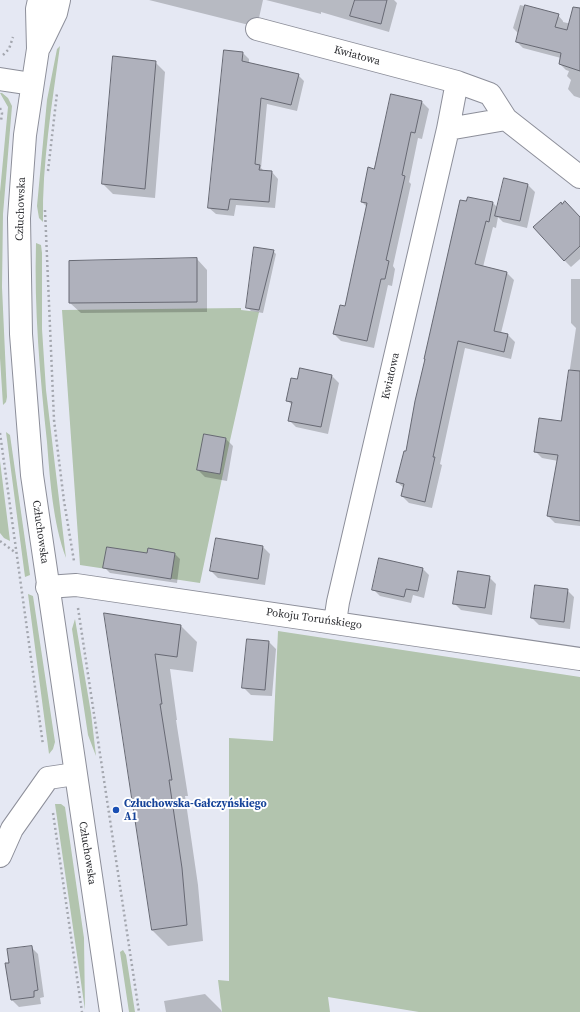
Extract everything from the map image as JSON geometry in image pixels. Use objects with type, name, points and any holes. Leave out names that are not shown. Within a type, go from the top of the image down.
[{"type":"street","name":"Człuchowska","points":[[39,0],[37,9],[38,49],[25,135],[19,218],[21,334],[32,475],[47,587],[111,1012]]},
{"type":"street","name":"Człuchowska","points":[[38,49],[56,13],[59,0]]},
{"type":"street","name":"Kwiatowa","points":[[257,29],[457,82],[490,94],[506,119],[580,177]]},
{"type":"street","points":[[0,79],[32,84]]},
{"type":"street","name":"Kwiatowa","points":[[335,622],[338,602],[448,130],[457,82]]},
{"type":"street","points":[[448,130],[506,119]]},
{"type":"street","name":"Pokoju Toruńskiego","points":[[47,587],[76,584],[580,659]]},
{"type":"street","points":[[0,856],[12,829],[48,778],[75,774]]},
{"type":"path","points":[[48,174],[57,91]]},
{"type":"path","points":[[0,108],[2,113],[1,128]]},
{"type":"path","points":[[45,203],[54,420],[74,565]]},
{"type":"path","points":[[0,433],[43,745]]},
{"type":"path","points":[[0,541],[16,553]]},
{"type":"path","points":[[79,617],[140,1012]]},
{"type":"path","points":[[52,806],[82,1012]]},
{"type":"green space","points":[[60,46],[46,156],[43,222],[39,218],[37,206],[47,100],[57,49]]},
{"type":"green space","points":[[0,93],[8,98],[12,106],[3,214],[2,287],[7,397],[6,402],[3,405],[0,358],[0,192],[8,107]]},
{"type":"green space","points":[[36,243],[41,245],[42,253],[42,329],[46,390],[66,558],[55,516],[49,471],[38,342]]},
{"type":"green space","points":[[241,308],[241,310],[259,312],[200,583],[80,565],[62,310]]},
{"type":"green space","points":[[6,432],[10,435],[30,575],[25,577]]},
{"type":"green space","points":[[0,461],[10,541],[4,538],[0,533]]},
{"type":"green space","points":[[28,594],[33,596],[55,742],[53,749],[49,754]]},
{"type":"green space","points":[[75,619],[91,713],[96,756],[88,735],[72,629]]},
{"type":"green space","points":[[278,631],[580,677],[580,1012],[419,1012],[328,997],[330,1012],[222,1012],[218,980],[229,981],[229,738],[273,741]]},
{"type":"green space","points":[[55,804],[61,804],[65,807],[84,938],[85,1010]]},
{"type":"green space","points":[[123,950],[126,955],[135,1012],[129,1012],[120,952]]},
{"type":"building","points":[[355,0],[387,0],[381,24],[350,16]]},
{"type":"building","points":[[525,5],[559,14],[555,27],[567,30],[573,7],[580,8],[580,71],[559,64],[561,53],[516,42]]},
{"type":"building","points":[[224,50],[243,52],[242,61],[299,74],[291,105],[261,98],[255,164],[260,165],[259,170],[272,171],[269,202],[230,199],[228,210],[208,208]]},
{"type":"building","points":[[113,56],[156,61],[145,189],[102,184]]},
{"type":"building","points":[[391,94],[422,101],[415,133],[411,132],[402,175],[405,176],[386,260],[389,261],[385,279],[381,279],[367,341],[333,334],[340,305],[345,306],[367,203],[361,202],[368,167],[374,169]]},
{"type":"building","points":[[504,178],[528,184],[520,221],[495,216]]},
{"type":"building","points":[[468,197],[493,202],[489,222],[486,221],[475,264],[507,272],[494,331],[508,334],[504,352],[458,341],[425,502],[401,496],[404,484],[396,482],[404,451],[406,451],[424,359],[460,200],[466,201]]},
{"type":"building","points":[[565,201],[580,217],[580,246],[564,261],[533,227],[561,202],[562,204]]},
{"type":"building","points":[[254,247],[274,250],[259,310],[246,308]]},
{"type":"building","points":[[197,258],[197,302],[69,303],[69,261]]},
{"type":"building","points":[[300,368],[332,375],[321,427],[288,421],[292,402],[286,401],[291,378],[297,379]]},
{"type":"building","points":[[569,370],[580,371],[580,521],[547,516],[558,455],[534,452],[539,418],[561,421]]},
{"type":"building","points":[[204,434],[226,438],[220,474],[197,470]]},
{"type":"building","points":[[216,538],[263,546],[258,579],[210,571]]},
{"type":"building","points":[[107,547],[147,553],[148,548],[175,553],[171,579],[103,568]]},
{"type":"building","points":[[379,558],[423,568],[418,591],[406,589],[404,597],[372,590]]},
{"type":"building","points":[[458,571],[490,576],[485,608],[453,604]]},
{"type":"building","points":[[535,585],[568,589],[564,622],[531,618]]},
{"type":"building","points":[[104,613],[181,625],[177,657],[155,654],[162,704],[160,704],[172,780],[169,780],[182,868],[187,925],[152,930]]},
{"type":"building","points":[[247,639],[269,641],[265,690],[242,688]]},
{"type":"building","points":[[32,946],[38,990],[34,991],[34,997],[11,1000],[5,963],[9,963],[7,949]]},
{"type":"place","name":"Człuchowska-Gałczyńskiego A1","points":[[116,810]]}]
